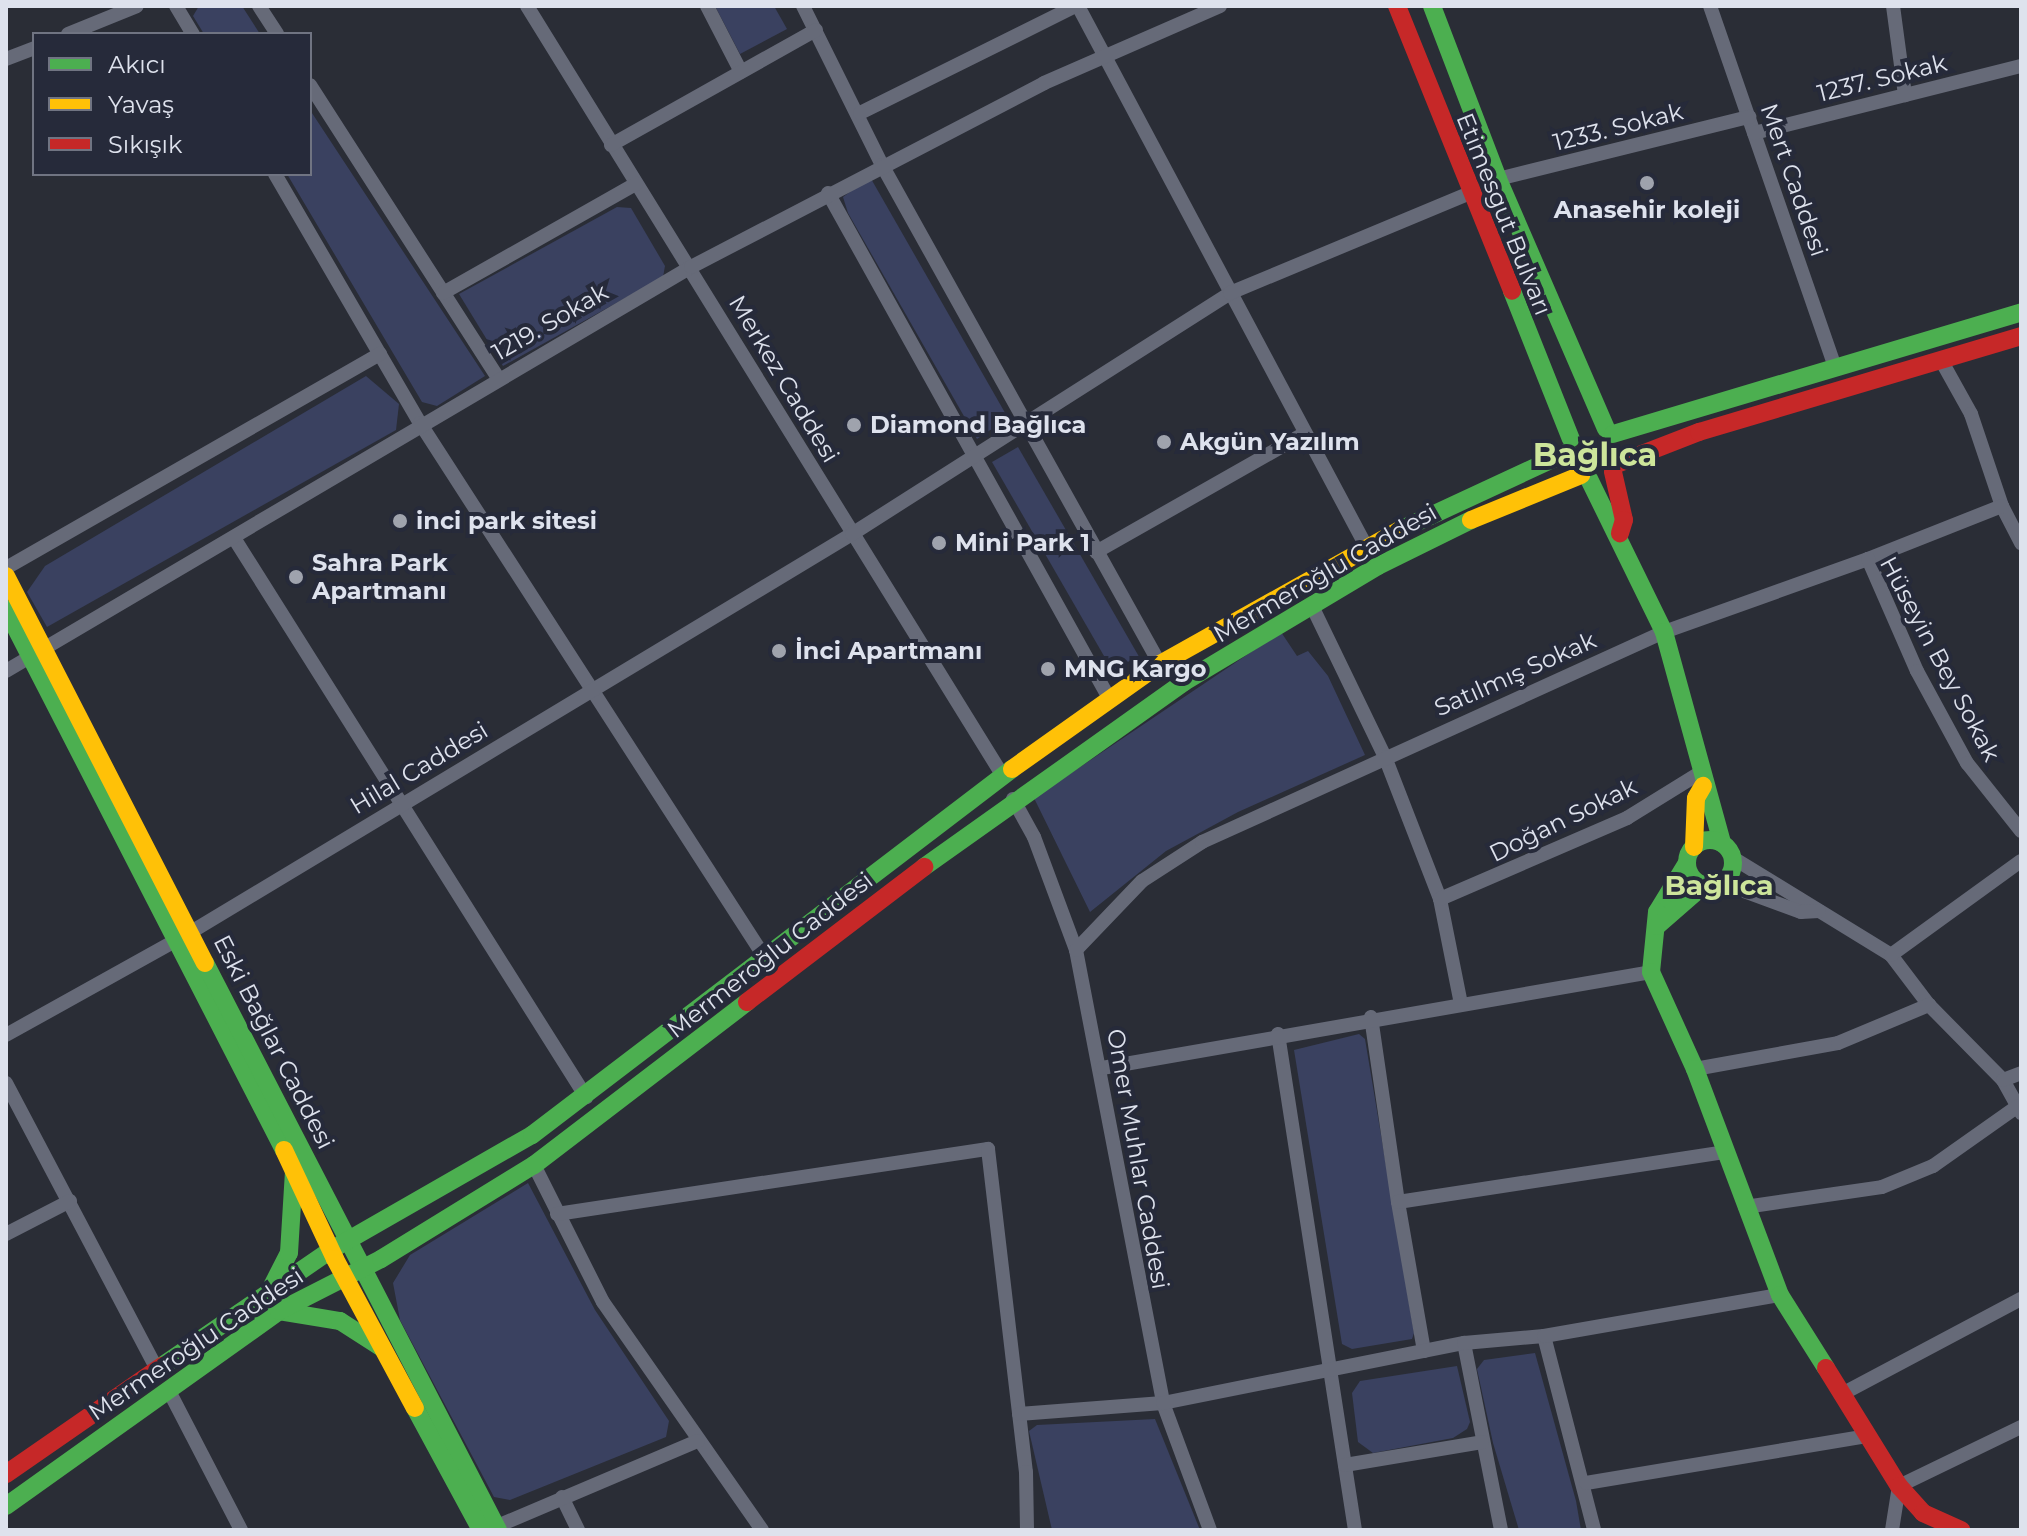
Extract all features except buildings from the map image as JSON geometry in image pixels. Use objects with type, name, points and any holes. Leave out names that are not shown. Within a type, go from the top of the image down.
[{"type":"main road","name":"Etimesgut Bulvarı","points":[[1397,6],[1570,446]]},
{"type":"main road","name":"Etimesgut Bulvarı","points":[[1432,6],[1498,179],[1609,432]]},
{"type":"main road","points":[[1657,926],[1730,875],[1727,850],[1702,780],[1664,632],[1620,533],[1610,526],[1570,446],[1589,428],[1609,432],[2021,312]]},
{"type":"main road","points":[[1585,477],[1699,432],[2021,336]]},
{"type":"main road","points":[[1609,432],[1620,445],[1616,467],[1624,520],[1620,533]]},
{"type":"main road","name":"Mermeroğlu Caddesi","points":[[6,1474],[331,1250],[472,1172],[586,1097],[1003,776],[1160,664],[1366,546],[1570,446]]},
{"type":"main road","name":"Mermeroğlu Caddesi","points":[[6,1506],[279,1311],[366,1267],[534,1165],[1013,799],[1184,682],[1312,606],[1500,505],[1585,477]]},
{"type":"main road","name":"Eski Bağlar Caddesi","points":[[6,576],[36,654],[184,936],[351,1238],[491,1529]]},
{"type":"main road","points":[[6,609],[36,654]]},
{"type":"main road","points":[[1702,780],[1696,798],[1690,875],[1713,884]]},
{"type":"main road","points":[[1727,850],[1704,841],[1690,855],[1663,898],[1651,942],[1651,972],[1695,1069],[1780,1295],[1899,1486],[1923,1513],[1961,1530]]},
{"type":"main road","points":[[184,936],[331,1250],[491,1529]]},
{"type":"main road","points":[[269,1292],[289,1253],[294,1168]]},
{"type":"main road","points":[[279,1311],[340,1321],[389,1354]]},
{"type":"street","points":[[73,32],[137,6]]},
{"type":"street","points":[[176,6],[192,32]]},
{"type":"street","points":[[259,6],[276,32]]},
{"type":"street","name":"Merkez Caddesi","points":[[527,6],[1003,776]]},
{"type":"street","points":[[707,6],[741,72]]},
{"type":"street","points":[[803,6],[860,113],[882,165],[1023,426],[1160,664]]},
{"type":"street","points":[[860,113],[1077,6],[1366,546]]},
{"type":"street","name":"1219. Sokak","points":[[6,671],[234,538],[420,423],[691,267],[882,165],[1103,55],[1220,6]]},
{"type":"street","name":"Mert Caddesi","points":[[1710,6],[1835,367]]},
{"type":"street","points":[[1893,6],[1905,95]]},
{"type":"street","points":[[611,145],[816,30]]},
{"type":"street","points":[[6,59],[32,49]]},
{"type":"street","name":"1237. Sokak","points":[[1754,133],[2021,66]]},
{"type":"street","points":[[312,88],[498,378]]},
{"type":"street","name":"1233. Sokak","points":[[1498,179],[1749,117]]},
{"type":"street","points":[[276,176],[420,423],[765,958]]},
{"type":"street","points":[[443,293],[636,184]]},
{"type":"street","points":[[828,193],[1109,698]]},
{"type":"street","name":"Hilal Caddesi","points":[[6,1035],[184,936],[852,534],[1230,293],[1470,193]]},
{"type":"street","points":[[6,568],[380,354]]},
{"type":"street","points":[[1941,360],[1987,452],[2002,506],[2021,543]]},
{"type":"street","points":[[1096,552],[1304,434]]},
{"type":"street","points":[[1868,559],[2002,506]]},
{"type":"street","points":[[234,538],[404,803],[586,1097]]},
{"type":"street","name":"Hüseyin Bey Sokak","points":[[1664,632],[1868,559],[1917,671],[1967,763],[2021,831]]},
{"type":"street","points":[[1312,606],[1385,757],[1440,899],[1461,1004]]},
{"type":"street","name":"Satılmış Sokak","points":[[1076,950],[1117,904],[1177,855],[1385,757],[1664,632]]},
{"type":"street","name":"Doğan Sokak","points":[[1440,899],[1627,818],[1702,780]]},
{"type":"street","name":"Omer Muhlar Caddesi","points":[[1013,799],[1034,837],[1076,950],[1102,1068],[1128,1238],[1163,1403],[1210,1530]]},
{"type":"street","points":[[1727,850],[1891,955],[1929,1005],[2003,1080],[2019,1109],[1933,1166],[1882,1187],[1745,1207]]},
{"type":"street","points":[[1891,955],[2021,861]]},
{"type":"street","points":[[1713,884],[1801,912],[1819,911]]},
{"type":"street","points":[[1102,1068],[1371,1017],[1651,972]]},
{"type":"street","points":[[1695,1069],[1838,1043],[1929,1005]]},
{"type":"street","points":[[1371,1017],[1424,1351]]},
{"type":"street","points":[[1278,1034],[1333,1368],[1355,1530]]},
{"type":"street","points":[[2003,1080],[2021,1073]]},
{"type":"street","points":[[6,1083],[156,1368]]},
{"type":"street","points":[[557,1214],[988,1149],[1019,1414],[1027,1530]]},
{"type":"street","points":[[1398,1202],[1724,1152]]},
{"type":"street","points":[[534,1165],[603,1302],[762,1530]]},
{"type":"street","points":[[6,1234],[70,1201]]},
{"type":"street","points":[[1019,1414],[1163,1403],[1464,1343],[1544,1336],[1780,1295]]},
{"type":"street","points":[[1842,1394],[2021,1299]]},
{"type":"street","points":[[1544,1336],[1586,1483],[1594,1530]]},
{"type":"street","points":[[1464,1343],[1501,1530]]},
{"type":"street","points":[[169,1391],[241,1530]]},
{"type":"street","points":[[1892,1530],[1899,1486],[2021,1427]]},
{"type":"street","points":[[1586,1483],[1868,1436]]},
{"type":"street","points":[[491,1529],[698,1441]]},
{"type":"street","points":[[1345,1465],[1482,1442]]},
{"type":"street","points":[[562,1497],[578,1530]]},
{"type":"shaded area","points":[[199,6],[242,6],[259,32],[203,32],[193,16]]},
{"type":"shaded area","points":[[715,6],[774,6],[787,29],[740,54]]},
{"type":"shaded area","points":[[312,113],[485,376],[437,406],[422,402],[288,176],[312,176]]},
{"type":"shaded area","points":[[870,177],[1008,418],[977,439],[848,213],[843,197]]},
{"type":"shaded area","points":[[617,207],[631,208],[665,266],[663,277],[503,366],[459,294]]},
{"type":"shaded area","points":[[366,376],[399,404],[396,430],[47,627],[27,592],[45,566]]},
{"type":"shaded area","points":[[1018,447],[1138,656],[1113,671],[992,462]]},
{"type":"shaded area","points":[[1281,632],[1297,656],[1308,651],[1328,676],[1365,755],[1238,812],[1166,851],[1090,912],[1034,798]]},
{"type":"shaded area","points":[[1359,1034],[1365,1039],[1414,1333],[1412,1339],[1352,1349],[1342,1344],[1294,1050]]},
{"type":"shaded area","points":[[528,1183],[595,1310],[669,1421],[666,1437],[510,1500],[494,1497],[400,1320],[393,1283],[410,1255]]},
{"type":"shaded area","points":[[1535,1353],[1576,1501],[1581,1530],[1519,1530],[1493,1443],[1477,1369],[1484,1360]]},
{"type":"shaded area","points":[[1457,1366],[1470,1422],[1467,1429],[1453,1438],[1373,1453],[1358,1442],[1352,1393],[1360,1381]]},
{"type":"shaded area","points":[[1155,1419],[1200,1530],[1052,1530],[1029,1431],[1037,1425]]},
{"type":"traffic: fast","points":[[1432,6],[1498,179],[1606,429]]},
{"type":"traffic: fast","points":[[1512,291],[1571,439]]},
{"type":"traffic: fast","points":[[1613,434],[2021,312]]},
{"type":"traffic: fast","points":[[1400,530],[1568,452]]},
{"type":"traffic: fast","points":[[1589,479],[1664,632],[1722,843]]},
{"type":"traffic: fast","points":[[924,867],[1184,682],[1378,566],[1471,520]]},
{"type":"traffic: fast","points":[[6,609],[284,1150]]},
{"type":"traffic: fast","points":[[162,1366],[331,1250],[532,1135],[1012,769]]},
{"type":"traffic: fast","points":[[1710,840],[1726,847],[1733,863],[1726,879],[1710,886],[1694,879],[1687,863],[1694,847],[1710,840]]},
{"type":"traffic: fast","points":[[1687,863],[1657,912],[1651,972],[1695,1069],[1780,1295],[1826,1368]]},
{"type":"traffic: fast","points":[[1657,926],[1704,885]]},
{"type":"traffic: fast","points":[[205,963],[498,1530]]},
{"type":"traffic: fast","points":[[6,1506],[279,1311],[381,1259],[534,1165],[747,1002]]},
{"type":"traffic: fast","points":[[271,1288],[289,1253],[294,1172]]},
{"type":"traffic: fast","points":[[279,1311],[340,1321],[382,1348]]},
{"type":"traffic: fast","points":[[415,1408],[481,1530]]},
{"type":"traffic: slow","points":[[1471,520],[1581,475]]},
{"type":"traffic: slow","points":[[1012,769],[1160,664],[1400,530]]},
{"type":"traffic: slow","points":[[6,576],[205,963]]},
{"type":"traffic: slow","points":[[1694,847],[1696,798],[1703,786]]},
{"type":"traffic: slow","points":[[284,1150],[335,1259],[415,1408]]},
{"type":"traffic: jam","points":[[1397,6],[1512,291]]},
{"type":"traffic: jam","points":[[1619,463],[1699,432],[2021,336]]},
{"type":"traffic: jam","points":[[1613,472],[1624,520],[1620,533]]},
{"type":"traffic: jam","points":[[747,1002],[924,867]]},
{"type":"traffic: jam","points":[[6,1474],[162,1366]]},
{"type":"traffic: jam","points":[[1826,1368],[1899,1486],[1923,1513],[1961,1530]]},
{"type":"place","name":"Anasehir koleji","points":[[1647,183]]},
{"type":"place","name":"Diamond Bağlıca","points":[[854,425]]},
{"type":"place","name":"Akgün Yazılım","points":[[1164,442]]},
{"type":"place","name":"inci park sitesi","points":[[400,521]]},
{"type":"place","name":"Mini Park 1","points":[[939,543]]},
{"type":"place","name":"Sahra Park Apartmanı","points":[[296,577]]},
{"type":"place","name":"İnci Apartmanı","points":[[779,651]]},
{"type":"place","name":"MNG Kargo","points":[[1048,669]]},
{"type":"district","name":"Bağlıca","points":[[1595,455]]},
{"type":"district","name":"Bağlıca","points":[[1719,885]]}]
